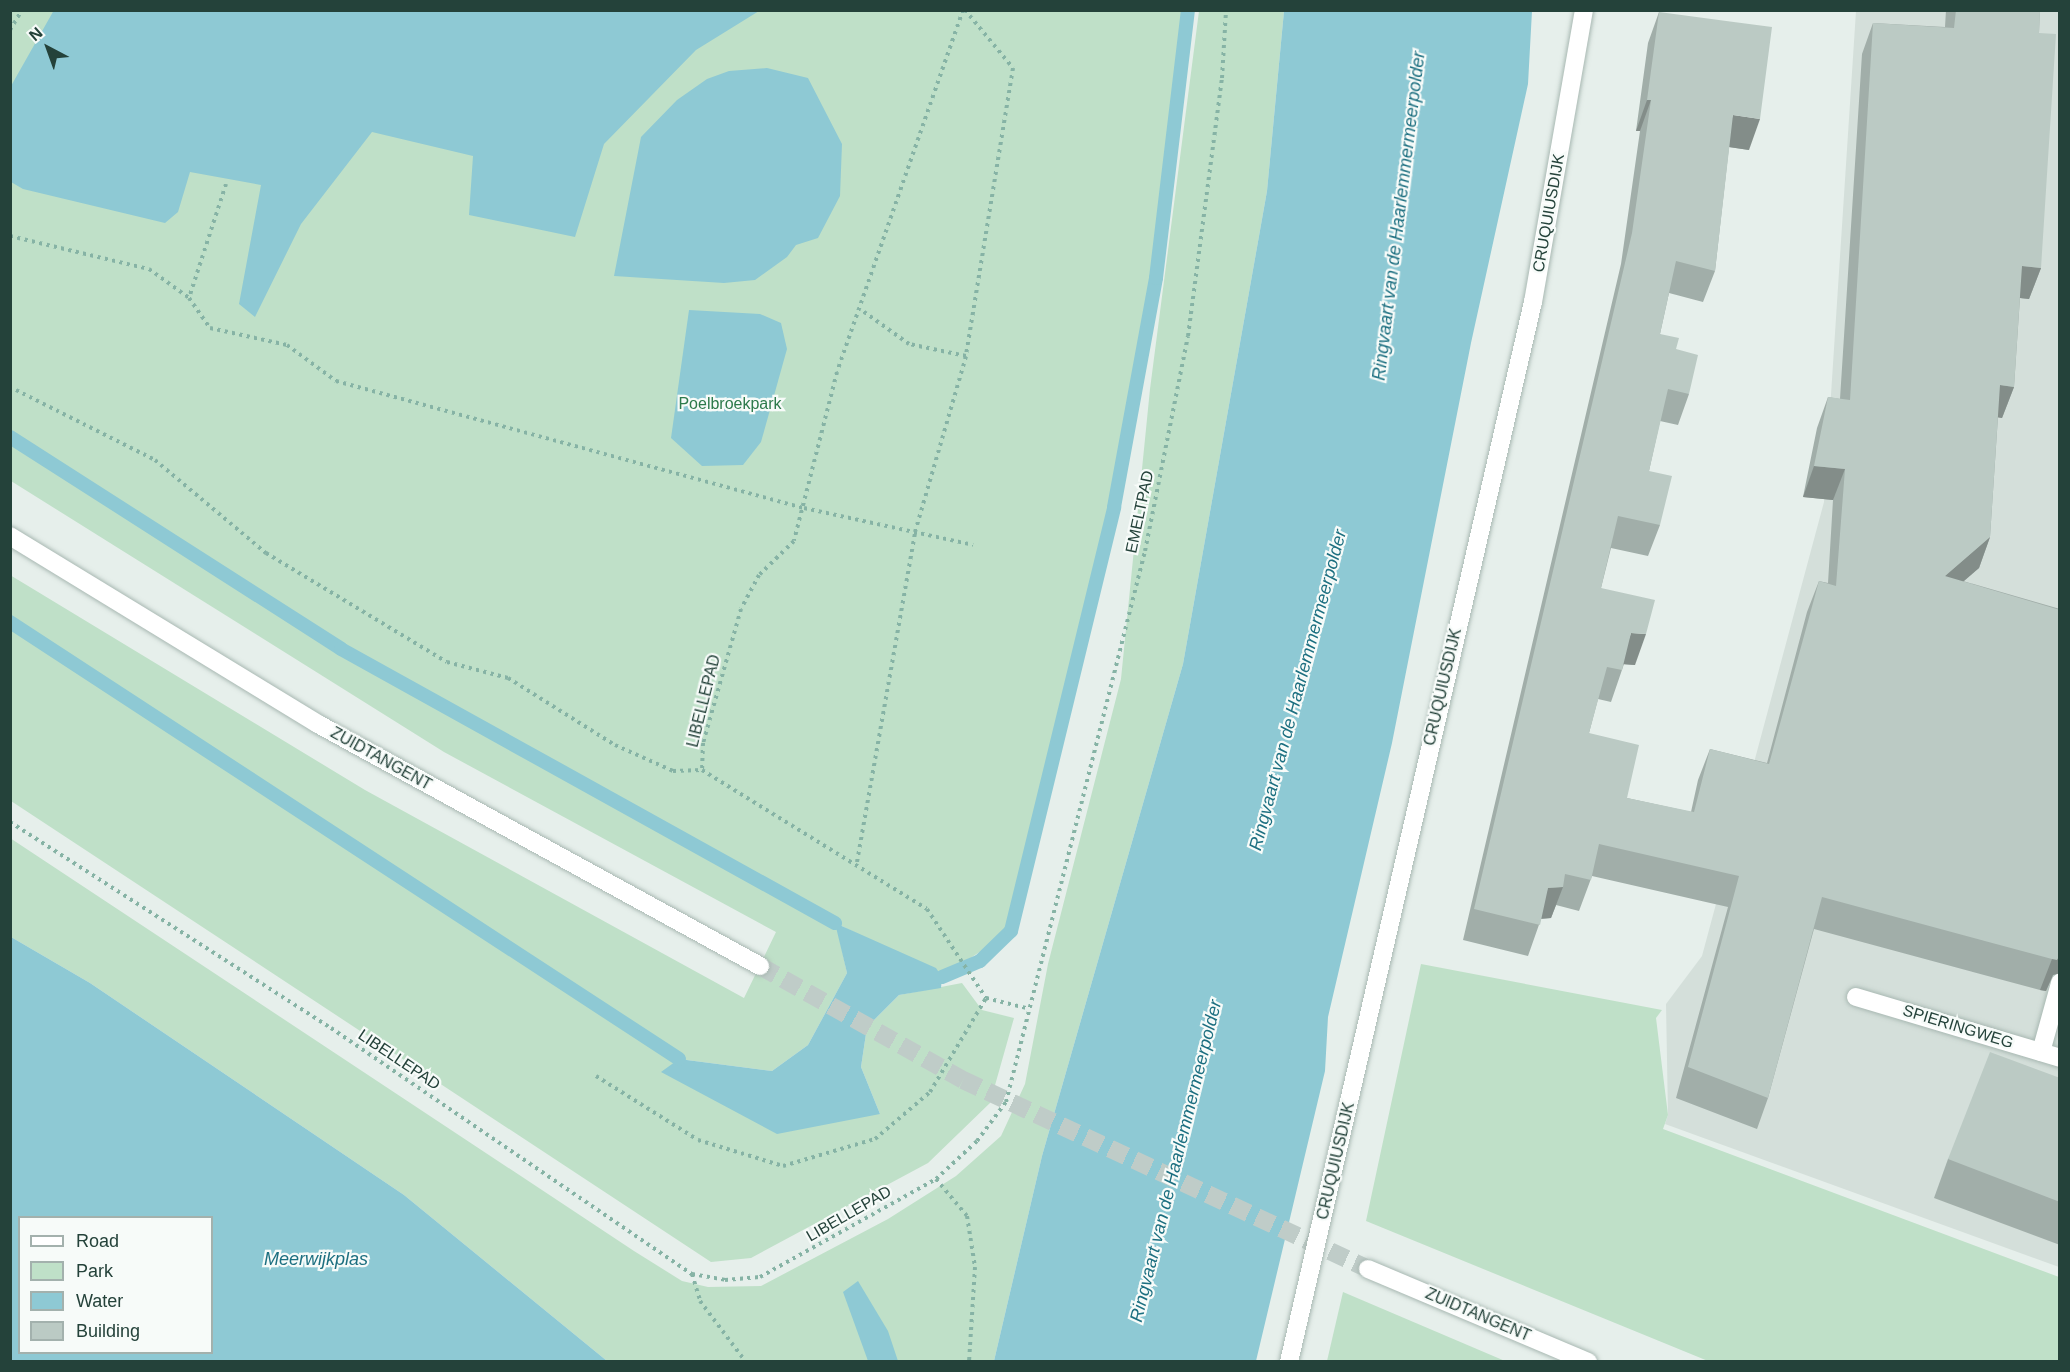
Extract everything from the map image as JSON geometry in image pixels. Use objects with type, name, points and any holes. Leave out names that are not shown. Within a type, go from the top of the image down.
[{"type":"street","name":"CRUQUIUSDIJK","points":[[1289,1362],[1533,302],[1584,10]]},
{"type":"street","name":"ZUIDTANGENT","points":[[10,536],[318,724],[760,966]]},
{"type":"street","points":[[2041,1052],[2060,983]]},
{"type":"street","name":"SPIERINGWEG","points":[[1856,997],[2060,1058]]},
{"type":"street","name":"ZUIDTANGENT","points":[[1368,1269],[1588,1362]]},
{"type":"path","points":[[10,30],[22,10]]},
{"type":"path","points":[[857,862],[915,532],[966,356],[1013,68],[964,10]]},
{"type":"path","name":"LIBELLEPAD","points":[[964,10],[837,372],[794,541],[759,575],[741,609],[704,744],[702,770],[857,862],[927,909],[986,998]]},
{"type":"path","name":"EMELTPAD","points":[[1026,1008],[1145,551],[1188,336],[1222,78],[1226,10]]},
{"type":"path","points":[[189,298],[226,184]]},
{"type":"path","points":[[10,236],[149,269],[189,298],[210,328],[287,345],[336,381],[804,508],[973,545]]},
{"type":"path","points":[[860,309],[909,344],[966,356]]},
{"type":"path","points":[[16,390],[155,460],[266,553],[447,662],[508,678],[615,745],[673,771],[702,770]]},
{"type":"path","name":"LIBELLEPAD","points":[[10,822],[331,1028],[692,1274],[725,1281],[760,1277],[936,1179],[977,1141],[1005,1102],[1026,1008]]},
{"type":"path","points":[[596,1076],[698,1140],[783,1166],[875,1139],[930,1092],[986,998],[1026,1008]]},
{"type":"path","points":[[936,1179],[967,1216],[975,1267],[969,1362]]},
{"type":"path","points":[[692,1274],[700,1301],[746,1362]]},
{"type":"shaded area","points":[[1856,11],[2059,11],[2059,1267],[1665,1124],[1668,1115],[1666,1004],[1702,956],[1824,502]]},
{"type":"green space","name":"Poelbroekpark","points":[[11,11],[1188,11],[1156,278],[1115,507],[1011,931],[942,977],[836,923],[847,973],[808,1045],[772,1071],[679,1059],[880,1114],[861,1067],[867,1027],[899,995],[962,983],[982,1010],[1014,1018],[990,1103],[928,1163],[751,1258],[711,1262],[11,801],[10,575],[365,790],[744,998],[776,932],[444,752],[11,481]]},
{"type":"green space","points":[[1199,11],[1284,11],[1267,191],[1183,664],[1042,1156],[994,1361],[607,1361],[404,1195],[90,983],[11,937],[10,838],[682,1281],[708,1287],[761,1286],[888,1219],[956,1176],[1001,1136],[1025,1084],[1048,964],[1121,679],[1150,389]]},
{"type":"green space","points":[[1421,964],[1662,1010],[1656,1018],[1668,1115],[1663,1129],[2059,1277],[2059,1361],[1708,1361],[1366,1221]]},
{"type":"green space","points":[[1343,1292],[1505,1361],[1327,1361]]},
{"type":"water","points":[[54,10],[759,11],[696,50],[604,144],[575,237],[469,215],[473,156],[372,132],[301,224],[255,317],[239,304],[261,185],[190,172],[178,212],[165,223],[23,189],[11,182],[11,86]]},
{"type":"water","name":"Ringvaart van de Haarlemmermeerpolder","points":[[1284,11],[1532,11],[1528,84],[1471,343],[1392,743],[1328,1017],[1325,1071],[1256,1361],[994,1361],[1042,1156],[1183,664],[1267,191]]},
{"type":"water","points":[[767,68],[808,78],[842,144],[840,196],[818,238],[796,245],[787,257],[755,280],[724,283],[614,276],[641,137],[677,100],[707,79],[729,71]]},
{"type":"water","points":[[689,310],[760,314],[781,323],[787,349],[761,442],[743,465],[702,466],[671,438]]},
{"type":"water","points":[[835,923],[936,968],[942,977],[941,988],[899,995],[867,1027],[861,1067],[880,1114],[777,1134],[661,1072],[679,1059],[772,1071],[808,1045],[847,973]]},
{"type":"water","name":"Meerwijkplas","points":[[11,937],[90,983],[404,1195],[607,1361],[11,1361]]},
{"type":"water","points":[[858,1281],[888,1331],[898,1361],[868,1361],[843,1292]]},
{"type":"building","points":[[1956,10],[2040,10],[2039,33],[2056,34],[2041,268],[2022,266],[2014,387],[2000,385],[1990,537],[1945,576],[2060,610],[2060,955],[2057,960],[2052,959],[1822,897],[1768,1098],[1688,1067],[1739,876],[1599,844],[1591,880],[1565,874],[1563,887],[1548,888],[1540,925],[1474,909],[1632,233],[1651,100],[1647,100],[1659,12],[1772,27],[1760,119],[1733,115],[1715,271],[1676,261],[1660,334],[1679,338],[1676,349],[1698,355],[1689,394],[1668,389],[1649,471],[1672,476],[1660,525],[1618,516],[1601,588],[1655,600],[1646,634],[1631,633],[1622,670],[1607,667],[1589,733],[1639,745],[1627,798],[1694,812],[1710,749],[1769,764],[1819,581],[1836,586],[1845,469],[1814,466],[1828,397],[1850,400],[1873,23],[1954,28]]},
{"type":"building","points":[[1990,1052],[2060,1078],[2060,1202],[1948,1159]]},
{"type":"waterway","points":[[942,977],[980,961],[1011,931],[1114,507],[1156,278],[1188,10]]},
{"type":"waterway","points":[[10,437],[341,649],[835,923]]},
{"type":"waterway","points":[[10,622],[679,1059]]},
{"type":"tunnel","points":[[760,966],[963,1080],[1368,1269]]}]
